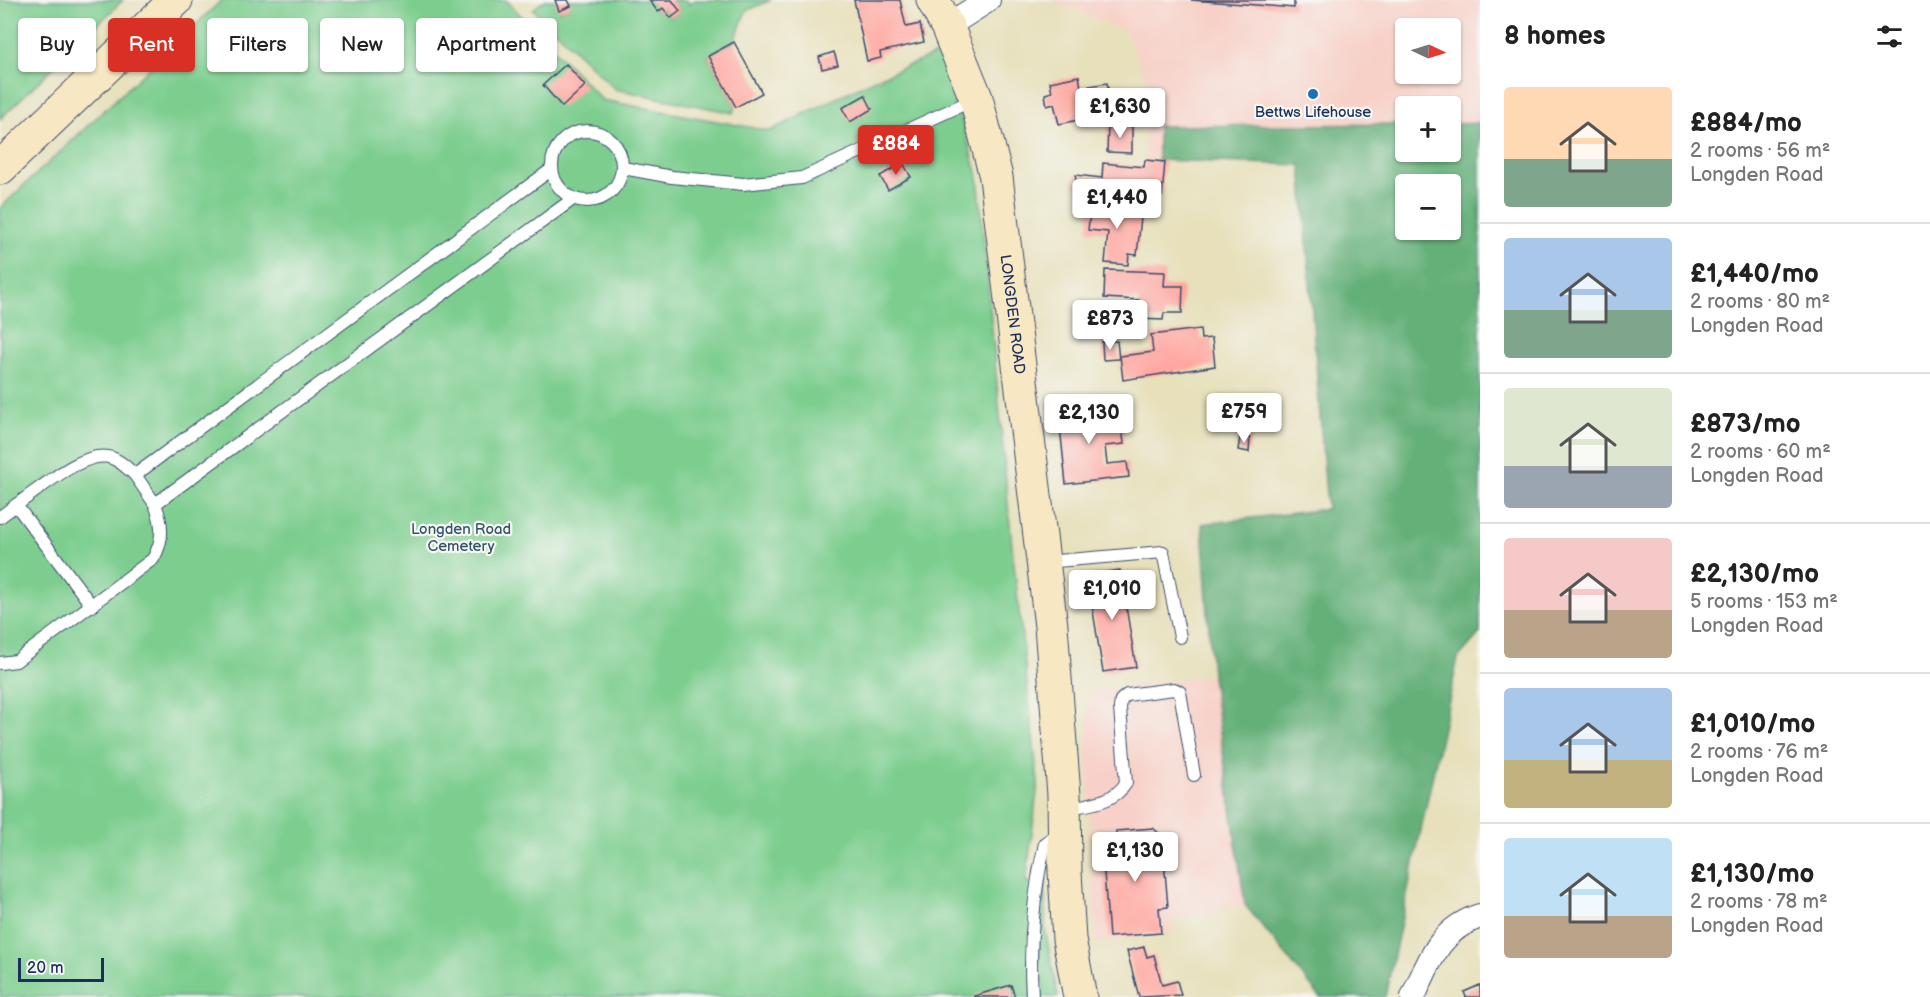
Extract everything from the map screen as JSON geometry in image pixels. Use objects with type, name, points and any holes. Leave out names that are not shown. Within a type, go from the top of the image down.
[{"type":"street","points":[[0,168],[176,0]]},
{"type":"street","points":[[940,13],[988,0]]},
{"type":"street","name":"LONGDEN ROAD","points":[[940,13],[976,98],[996,177],[1051,626],[1070,939],[1080,997]]},
{"type":"street","points":[[1413,997],[1438,943],[1472,918],[1480,916]]},
{"type":"lane","points":[[623,168],[672,177],[743,184],[802,178],[976,98]]},
{"type":"lane","points":[[592,130],[605,134],[615,143],[621,154],[623,168],[619,183],[609,195],[585,202],[573,199],[559,187],[552,169],[557,146],[566,137],[578,131],[592,130]]},
{"type":"lane","points":[[135,475],[552,169]]},
{"type":"lane","points":[[154,504],[573,199]]},
{"type":"lane","points":[[0,517],[84,459],[111,457],[124,464],[135,475],[154,504],[162,532],[160,547],[153,559],[16,661],[0,663]]},
{"type":"lane","points":[[16,505],[92,606]]},
{"type":"lane","points":[[1044,562],[1163,552],[1180,637]]},
{"type":"lane","points":[[1032,997],[1030,963],[1036,883],[1045,843],[1064,819],[1108,800],[1120,793],[1126,783],[1120,708],[1121,700],[1127,694],[1174,689],[1180,692],[1194,775]]},
{"type":"shaded area","name":"Bettws Lifehouse","points":[[1051,0],[1480,0],[1480,170],[1144,158],[1147,81],[1125,31]]},
{"type":"shaded area","points":[[1212,676],[1245,905],[1171,920],[1172,933],[1096,943],[1086,752],[1089,691]]},
{"type":"green space","points":[[0,0],[123,0],[96,26],[96,18],[18,18],[18,72],[49,72],[0,119]]},
{"type":"green space","name":"Longden Road Cemetery","points":[[222,0],[506,0],[523,18],[416,18],[416,72],[557,72],[557,53],[602,100],[770,131],[873,80],[942,52],[978,176],[1011,537],[1038,783],[1026,882],[1045,884],[1045,929],[1058,997],[0,997],[0,208],[145,72],[195,72],[195,25]]},
{"type":"green space","points":[[545,0],[555,0],[560,11],[570,6],[568,0],[649,0],[658,12],[663,8],[671,18],[680,11],[672,0],[686,0],[689,4],[694,0],[771,0],[746,11],[734,42],[708,56],[736,107],[733,113],[615,89],[557,32],[557,18],[542,18],[533,9]]},
{"type":"green space","points":[[1480,123],[1480,633],[1458,658],[1385,997],[1320,997],[1245,905],[1212,676],[1202,524],[1327,509],[1301,165],[1158,160],[1158,126],[1395,124],[1395,162],[1461,162],[1461,124]]},
{"type":"building","points":[[555,0],[568,0],[571,6],[559,11]]},
{"type":"building","points":[[649,0],[672,0],[680,11],[671,18],[663,8],[658,12]]},
{"type":"building","points":[[854,0],[900,0],[906,27],[920,24],[924,42],[880,52],[881,58],[867,61]]},
{"type":"building","points":[[1191,0],[1294,0],[1294,8]]},
{"type":"building","points":[[734,42],[762,93],[736,107],[708,56]]},
{"type":"building","points":[[834,52],[838,65],[822,69],[819,57]]},
{"type":"building","points":[[566,64],[585,86],[562,107],[543,85]]},
{"type":"building","points":[[1079,76],[1083,99],[1092,98],[1089,86],[1107,83],[1113,113],[1059,124],[1054,104],[1047,106],[1045,94],[1052,92],[1050,82]]},
{"type":"building","points":[[865,95],[872,109],[850,122],[842,108]]},
{"type":"building","points":[[1108,125],[1132,126],[1132,153],[1107,152]]},
{"type":"building","points":[[1145,160],[1165,162],[1162,196],[1075,187],[1076,175],[1102,178],[1103,163],[1144,167]]},
{"type":"building","points":[[903,163],[911,177],[888,190],[880,176]]},
{"type":"building","points":[[1091,203],[1142,208],[1137,255],[1129,254],[1128,265],[1105,263],[1108,232],[1088,230]]},
{"type":"building","points":[[1105,270],[1165,272],[1164,286],[1183,286],[1182,313],[1164,313],[1163,320],[1139,319],[1139,300],[1104,298]]},
{"type":"building","points":[[1200,329],[1201,339],[1212,338],[1215,366],[1123,380],[1120,356],[1153,352],[1151,335]]},
{"type":"building","points":[[1117,341],[1119,359],[1103,360],[1102,342]]},
{"type":"building","points":[[1101,403],[1104,428],[1122,426],[1124,444],[1105,446],[1107,464],[1127,462],[1129,477],[1066,484],[1058,407]]},
{"type":"building","points":[[1240,437],[1250,438],[1249,452],[1238,450]]},
{"type":"building","points":[[1120,570],[1136,667],[1103,672],[1087,575]]},
{"type":"building","points":[[1153,828],[1162,836],[1168,907],[1159,908],[1161,933],[1109,937],[1102,847],[1117,846],[1116,831]]},
{"type":"building","points":[[1144,947],[1147,957],[1154,955],[1162,985],[1177,981],[1181,995],[1139,997],[1127,951]]},
{"type":"building","points":[[1011,985],[1015,997],[974,997],[974,996]]},
{"type":"building","points":[[1480,985],[1480,997],[1466,997],[1464,992]]},
{"type":"place","name":"Bettws Lifehouse","points":[[1313,94]]}]
